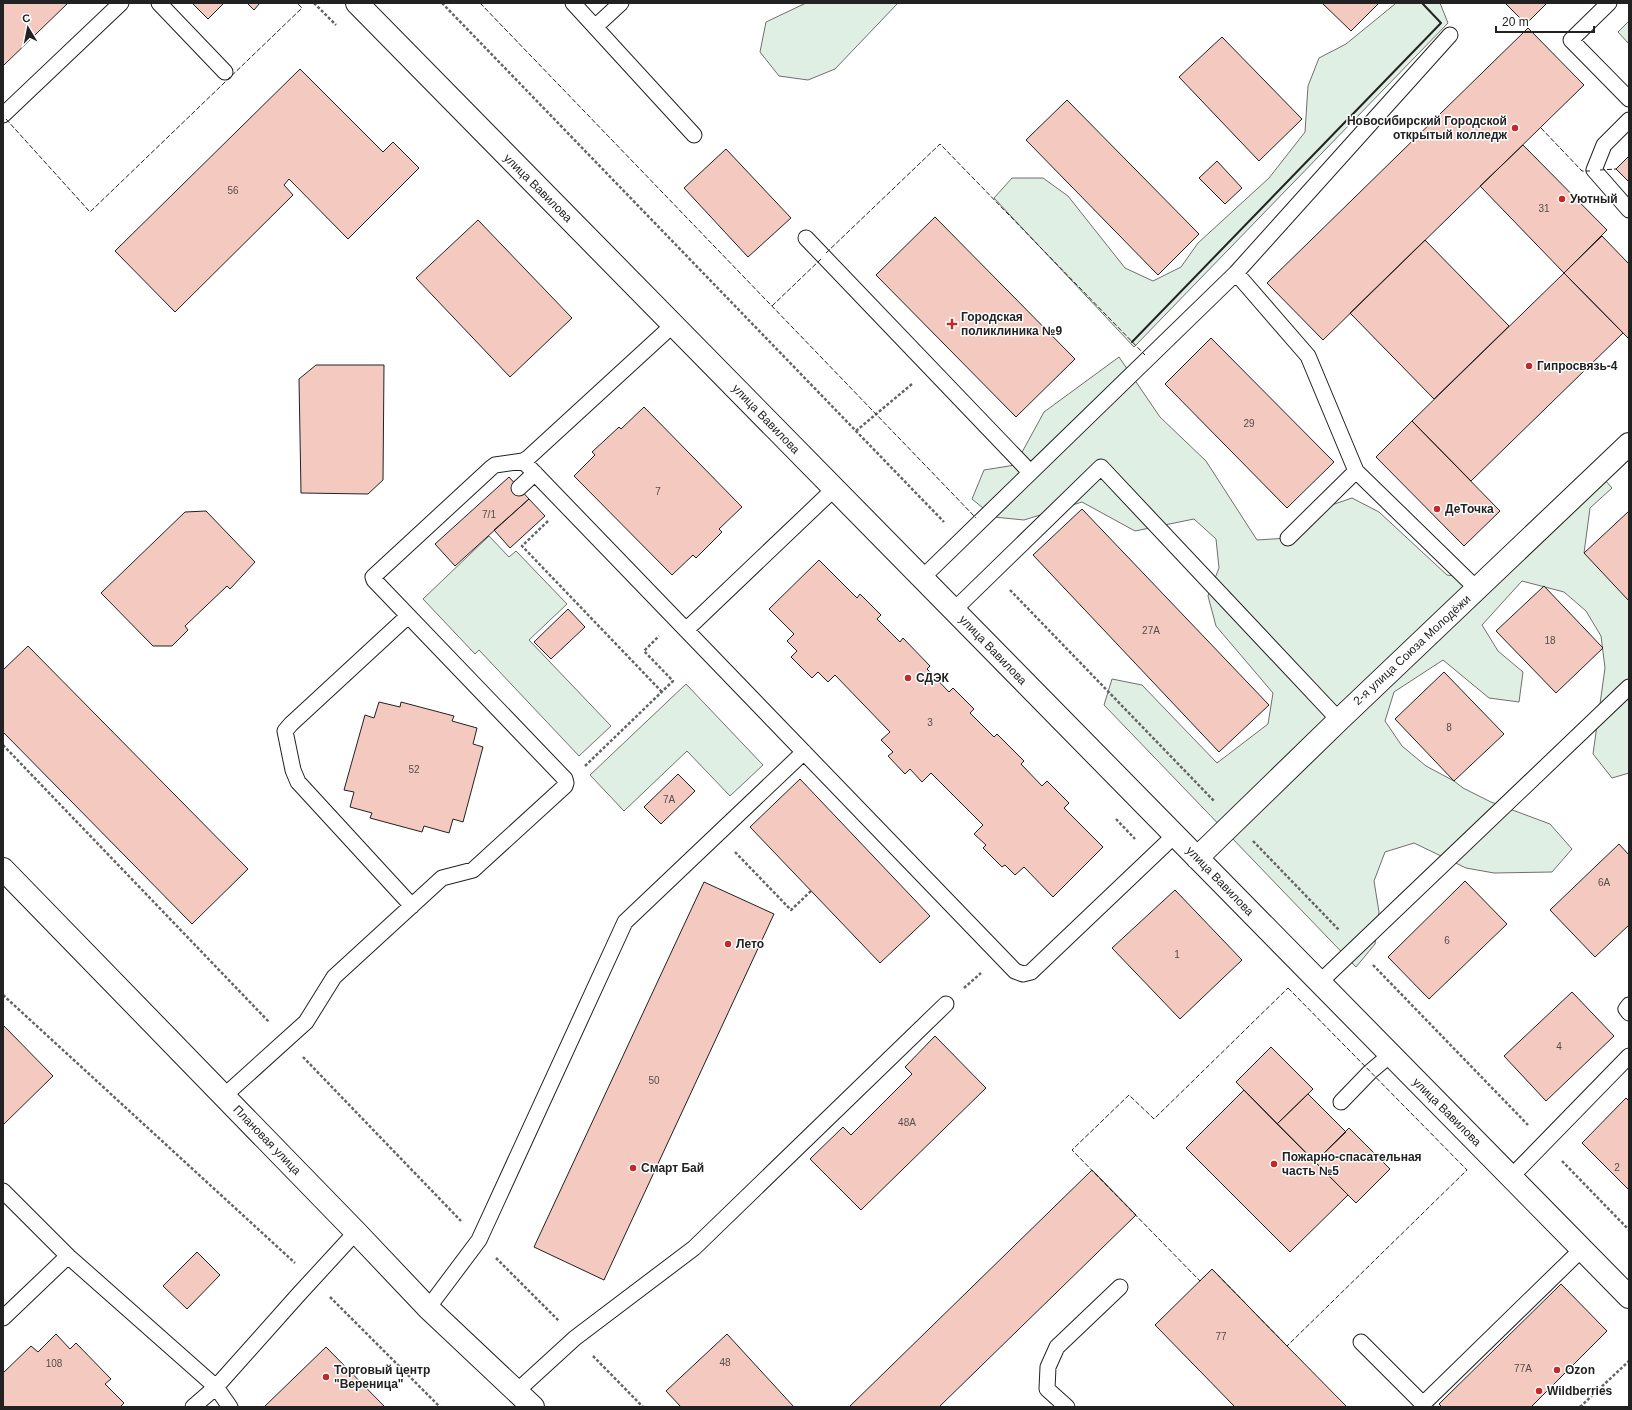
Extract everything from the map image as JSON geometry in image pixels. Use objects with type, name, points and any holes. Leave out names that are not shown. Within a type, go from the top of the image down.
[{"type":"street","name":"улица Вавилова","points":[[356,3],[1629,1297]]},
{"type":"street","name":"2-я улица Союза Молодёжи","points":[[1197,858],[1339,720],[1629,444]]},
{"type":"street","name":"Плановая улица","points":[[3,869],[428,1308],[533,1407]]},
{"type":"lane","points":[[3,115],[122,3]]},
{"type":"lane","points":[[159,3],[225,72]]},
{"type":"lane","points":[[573,3],[694,135]]},
{"type":"lane","points":[[595,27],[621,3]]},
{"type":"lane","points":[[1609,3],[1571,40],[1629,99]]},
{"type":"lane","points":[[922,578],[1236,273],[1450,35]]},
{"type":"lane","points":[[1629,120],[1604,145],[1594,170],[1629,210]]},
{"type":"lane","points":[[806,238],[1030,472]]},
{"type":"lane","points":[[1236,273],[1308,356],[1356,471],[1477,589]]},
{"type":"lane","points":[[224,1096],[306,1022],[334,977],[444,877],[473,870],[566,784],[565,779],[374,580],[374,575],[491,468],[495,465],[524,461],[673,325]]},
{"type":"lane","points":[[524,461],[1015,971],[1023,974],[1031,972],[1174,835]]},
{"type":"lane","points":[[954,610],[1101,467],[1339,720]]},
{"type":"lane","points":[[1288,538],[1356,471]]},
{"type":"lane","points":[[519,488],[535,473]]},
{"type":"lane","points":[[681,625],[834,489]]},
{"type":"lane","points":[[408,616],[290,724],[285,731],[293,770],[298,782],[412,906]]},
{"type":"lane","points":[[1319,983],[1629,687]]},
{"type":"lane","points":[[428,1308],[479,1240],[626,922],[804,752]]},
{"type":"lane","points":[[517,1391],[576,1338],[694,1248],[946,1004]]},
{"type":"lane","points":[[1629,1005],[1626,1009],[1629,1013]]},
{"type":"lane","points":[[1341,1102],[1370,1072],[1390,1055]]},
{"type":"lane","points":[[1510,1177],[1629,1056]]},
{"type":"lane","points":[[3,1191],[68,1256],[216,1387],[230,1407]]},
{"type":"lane","points":[[193,1407],[216,1387],[312,1278],[356,1232]]},
{"type":"lane","points":[[1361,1342],[1423,1404],[1582,1250]]},
{"type":"lane","points":[[3,1318],[68,1256]]},
{"type":"lane","points":[[1067,1407],[1048,1389],[1048,1367],[1057,1347],[1120,1287]]},
{"type":"path","points":[[442,3],[961,540]]},
{"type":"path","points":[[856,431],[930,369]]},
{"type":"path","points":[[566,505],[522,546],[662,692]]},
{"type":"path","points":[[993,572],[1629,1230]]},
{"type":"path","points":[[566,784],[673,681],[644,650],[681,625]]},
{"type":"path","points":[[3,746],[479,1240],[643,1407]]},
{"type":"path","points":[[718,834],[790,910],[811,891]]},
{"type":"path","points":[[946,1004],[1000,956]]},
{"type":"path","points":[[3,995],[312,1278],[440,1407]]},
{"type":"path","points":[[1580,1407],[1629,1360]]},
{"type":"green space","points":[[806,3],[898,3],[835,69],[808,80],[779,76],[760,52],[766,22]]},
{"type":"green space","points":[[1395,3],[1440,3],[1448,23],[1134,347],[994,198],[1012,178],[1043,178],[1068,196],[1125,268],[1153,281],[1181,267],[1198,243],[1269,178],[1305,132],[1308,86],[1319,58],[1346,44]]},
{"type":"green space","points":[[1629,21],[1629,44],[1618,32]]},
{"type":"green space","points":[[1119,357],[1160,417],[1206,461],[1257,540],[1288,538],[1320,509],[1352,498],[1379,512],[1447,575],[1478,579],[1575,494],[1591,464],[1612,488],[1590,508],[1584,553],[1610,571],[1629,600],[1629,773],[1612,778],[1593,754],[1605,668],[1601,636],[1586,611],[1564,592],[1522,581],[1482,625],[1498,651],[1523,672],[1519,702],[1489,698],[1443,660],[1394,692],[1385,721],[1402,746],[1426,766],[1454,781],[1463,788],[1491,802],[1550,824],[1572,849],[1552,872],[1494,873],[1466,868],[1414,843],[1385,852],[1374,881],[1379,912],[1375,944],[1356,967],[1104,705],[1112,679],[1142,685],[1217,763],[1268,724],[1273,693],[1216,626],[1208,596],[1219,568],[1216,539],[1194,519],[1135,531],[1082,502],[1024,520],[994,517],[972,499],[984,470],[1015,465],[1044,412]]},
{"type":"green space","points":[[489,536],[509,557],[516,551],[567,604],[529,640],[611,726],[579,756],[479,650],[475,654],[423,599]]},
{"type":"green space","points":[[686,684],[763,765],[730,796],[687,751],[624,811],[590,775]]},
{"type":"building","points":[[3,3],[68,3],[3,66]]},
{"type":"building","points":[[192,3],[224,3],[208,19]]},
{"type":"building","points":[[247,3],[260,3],[254,10]]},
{"type":"building","points":[[1322,3],[1379,3],[1351,31]]},
{"type":"building","points":[[1505,3],[1547,3],[1526,24]]},
{"type":"building","points":[[1528,28],[1584,85],[1323,340],[1267,283]]},
{"type":"building","points":[[1222,37],[1302,119],[1259,161],[1179,77]]},
{"type":"building","points":[[300,69],[383,152],[393,142],[419,168],[348,239],[289,179],[284,185],[293,195],[175,312],[115,251]]},
{"type":"building","points":[[1067,100],[1199,234],[1158,275],[1026,140]]},
{"type":"building","points":[[1523,145],[1607,230],[1564,273],[1480,186]]},
{"type":"building","points":[[726,149],[791,218],[748,257],[684,188]]},
{"type":"building","points":[[1629,156],[1629,182],[1616,169]]},
{"type":"building","points":[[1217,161],[1242,188],[1225,204],[1199,178]]},
{"type":"building","points":[[935,217],[1075,359],[1016,417],[876,275]]},
{"type":"building","points":[[478,220],[572,318],[510,377],[416,278]]},
{"type":"building","points":[[1602,236],[1629,264],[1629,339],[1564,273]]},
{"type":"building","points":[[1425,240],[1509,326],[1434,399],[1350,313]]},
{"type":"building","name":"Гипросвязь-4","points":[[1564,273],[1623,333],[1471,481],[1412,421]]},
{"type":"building","points":[[1211,338],[1334,462],[1287,508],[1165,384]]},
{"type":"building","points":[[316,365],[384,365],[383,480],[368,494],[301,493],[299,379]]},
{"type":"building","points":[[644,407],[742,507],[719,529],[722,532],[696,558],[693,555],[672,575],[574,476],[595,455],[592,452],[619,427],[621,429]]},
{"type":"building","points":[[1412,421],[1500,511],[1464,546],[1376,457]]},
{"type":"building","points":[[509,477],[529,499],[455,566],[435,544]]},
{"type":"building","points":[[529,499],[545,516],[510,548],[494,530]]},
{"type":"building","points":[[1082,509],[1269,705],[1219,752],[1033,555]]},
{"type":"building","points":[[206,511],[255,562],[230,589],[227,586],[185,626],[188,630],[172,646],[153,646],[101,593],[185,512]]},
{"type":"building","points":[[1629,511],[1629,601],[1584,553]]},
{"type":"building","points":[[819,560],[857,598],[860,594],[881,615],[877,619],[900,642],[903,638],[930,666],[927,669],[949,692],[953,688],[974,709],[970,713],[994,737],[997,734],[1024,761],[1021,764],[1042,786],[1047,781],[1069,803],[1064,808],[1103,847],[1053,897],[1024,867],[1015,875],[1005,865],[1002,867],[983,848],[986,845],[974,834],[983,825],[931,773],[922,782],[910,769],[905,774],[888,756],[893,752],[881,740],[890,732],[835,675],[828,682],[818,672],[812,678],[791,657],[797,651],[787,641],[794,634],[769,609]]},
{"type":"building","points":[[1544,586],[1603,648],[1556,693],[1496,631]]},
{"type":"building","points":[[568,609],[585,627],[551,659],[534,642]]},
{"type":"building","points":[[28,646],[248,869],[192,924],[3,732],[3,670]]},
{"type":"building","points":[[1444,672],[1504,734],[1454,781],[1395,719]]},
{"type":"building","points":[[379,702],[400,707],[401,702],[454,716],[452,721],[477,728],[473,744],[483,747],[463,822],[453,819],[449,833],[424,826],[422,832],[370,818],[372,813],[350,807],[354,792],[344,790],[365,715],[374,718]]},
{"type":"building","points":[[678,774],[695,791],[661,824],[644,807]]},
{"type":"building","points":[[800,779],[930,916],[880,963],[750,827]]},
{"type":"building","points":[[1619,844],[1629,855],[1629,925],[1595,957],[1550,910]]},
{"type":"building","points":[[1465,881],[1507,924],[1429,999],[1388,957]]},
{"type":"building","points":[[704,882],[774,914],[604,1280],[534,1247]]},
{"type":"building","points":[[1175,890],[1242,960],[1180,1019],[1112,948]]},
{"type":"building","points":[[1572,992],[1614,1036],[1546,1101],[1504,1056]]},
{"type":"building","points":[[3,1025],[53,1076],[3,1125]]},
{"type":"building","points":[[935,1036],[986,1088],[861,1210],[810,1159],[843,1127],[851,1135],[912,1074],[905,1067]]},
{"type":"building","points":[[1271,1047],[1313,1089],[1277,1124],[1236,1082]]},
{"type":"building","points":[[1244,1090],[1348,1195],[1290,1252],[1186,1148]]},
{"type":"building","points":[[1308,1094],[1346,1132],[1315,1162],[1277,1124]]},
{"type":"building","points":[[1626,1098],[1629,1101],[1629,1190],[1582,1143]]},
{"type":"building","points":[[1349,1128],[1390,1169],[1356,1203],[1315,1162]]},
{"type":"building","points":[[1092,1170],[1136,1215],[939,1407],[849,1407]]},
{"type":"building","points":[[197,1252],[220,1275],[187,1309],[163,1286]]},
{"type":"building","points":[[1212,1269],[1347,1407],[1235,1407],[1155,1325]]},
{"type":"building","points":[[1561,1284],[1607,1331],[1531,1407],[1442,1407],[1439,1404]]},
{"type":"building","points":[[56,1334],[70,1349],[76,1343],[111,1379],[105,1384],[124,1403],[120,1407],[3,1407],[3,1373],[31,1346],[38,1352]]},
{"type":"building","points":[[727,1334],[794,1407],[681,1407],[666,1391]]},
{"type":"building","name":"Торговый центр \"Вереница\"","points":[[326,1347],[385,1407],[264,1407]]},
{"type":"fence","points":[[6,119],[90,212],[302,8],[297,3]]},
{"type":"fence","points":[[480,3],[976,518]]},
{"type":"fence","points":[[1541,128],[1582,171],[1590,171]]},
{"type":"fence","points":[[826,253],[940,144],[1145,355]]},
{"type":"fence","points":[[1600,170],[1616,169]]},
{"type":"fence","points":[[772,306],[821,259]]},
{"type":"fence","points":[[1288,988],[1467,1170],[1287,1346],[1212,1269],[1200,1281],[1072,1150],[1129,1095],[1154,1119],[1288,988]]},
{"type":"wall","points":[[1132,342],[1441,23],[1422,3]]},
{"type":"place","name":"Новосибирский Городской открытый колледж","points":[[1515,128]]},
{"type":"place","name":"Уютный","points":[[1562,199]]},
{"type":"place","name":"Городская поликлиника №9","points":[[952,324]]},
{"type":"place","name":"Гипросвязь-4","points":[[1529,366]]},
{"type":"place","name":"ДеТочка","points":[[1437,509]]},
{"type":"place","name":"СДЭК","points":[[908,678]]},
{"type":"place","name":"Лето","points":[[728,944]]},
{"type":"place","name":"Пожарно-спасательная часть №5","points":[[1274,1164]]},
{"type":"place","name":"Смарт Бай","points":[[633,1168]]},
{"type":"place","name":"Ozon","points":[[1557,1370]]},
{"type":"place","name":"Торговый центр \"Вереница\"","points":[[326,1377]]},
{"type":"place","name":"Wildberries","points":[[1539,1391]]}]
